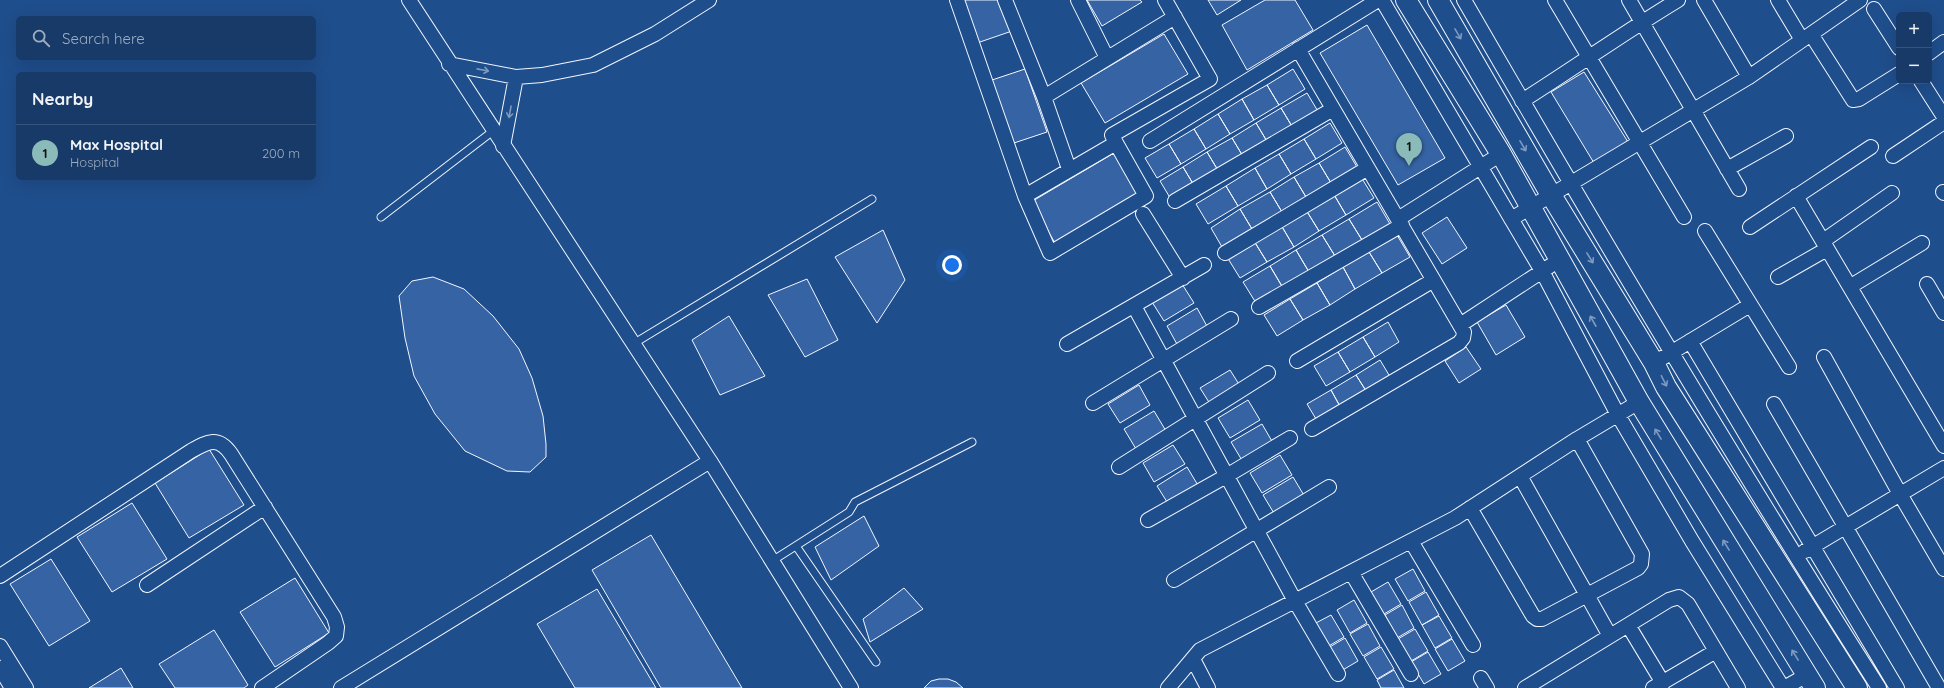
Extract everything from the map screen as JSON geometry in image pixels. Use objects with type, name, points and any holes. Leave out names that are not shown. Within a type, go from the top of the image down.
[{"type":"street","points":[[409,0],[449,64],[710,461],[851,688]]},
{"type":"street","points":[[449,64],[516,77],[542,75],[593,65],[655,34],[709,0]]},
{"type":"street","points":[[957,0],[1025,196],[1050,253],[1146,196],[1112,135],[1210,79],[1165,0]]},
{"type":"street","points":[[1005,0],[1044,97],[1069,169]]},
{"type":"street","points":[[1078,0],[1107,58]]},
{"type":"street","points":[[1150,141],[1378,0]]},
{"type":"street","points":[[1382,0],[1542,271],[1618,415],[1692,541],[1784,688],[1811,681],[1639,402],[1501,154],[1406,0]]},
{"type":"street","points":[[1438,0],[1551,195],[1654,363],[1666,387],[1879,688]]},
{"type":"street","points":[[1464,0],[1570,184],[1672,353],[1857,688]]},
{"type":"street","points":[[1555,0],[1684,217]]},
{"type":"street","points":[[1629,0],[1739,189]]},
{"type":"street","points":[[1522,101],[1678,0]]},
{"type":"street","points":[[1704,0],[1749,77]]},
{"type":"street","points":[[1778,0],[1853,100],[1859,99],[1896,76]]},
{"type":"street","points":[[1511,219],[1749,77],[1857,1]]},
{"type":"street","points":[[1874,9],[1896,43]]},
{"type":"street","points":[[1044,97],[1175,17]]},
{"type":"street","points":[[1932,51],[1944,42]]},
{"type":"street","points":[[1298,50],[1400,222],[1432,281],[1464,332],[1463,338],[1459,343],[1312,429]]},
{"type":"street","points":[[504,146],[516,77]]},
{"type":"street","points":[[1923,84],[1944,117]]},
{"type":"street","points":[[1175,201],[1333,109]]},
{"type":"street","points":[[1893,156],[1944,122]]},
{"type":"street","points":[[1727,169],[1786,136]]},
{"type":"street","points":[[1025,196],[1116,142]]},
{"type":"street","points":[[1750,227],[1871,147]]},
{"type":"street","points":[[1259,307],[1400,222],[1501,154]]},
{"type":"street","points":[[1225,254],[1368,168]]},
{"type":"street","points":[[1778,277],[1825,245],[1892,193]]},
{"type":"street","points":[[1796,196],[1851,286],[1944,446]]},
{"type":"street","points":[[1142,214],[1183,278]]},
{"type":"street","points":[[1705,231],[1789,367]]},
{"type":"street","points":[[1851,286],[1922,243]]},
{"type":"street","points":[[1460,325],[1559,260]]},
{"type":"street","points":[[1067,344],[1204,265]]},
{"type":"street","points":[[1297,361],[1432,281]]},
{"type":"street","points":[[1927,284],[1944,313]]},
{"type":"street","points":[[1654,363],[1750,305]]},
{"type":"street","points":[[1134,306],[1228,475],[1295,600],[1338,674]]},
{"type":"street","points":[[1093,403],[1231,319]]},
{"type":"street","points":[[1690,341],[1897,688]]},
{"type":"street","points":[[1824,357],[1900,494],[1944,569]]},
{"type":"street","points":[[1119,467],[1268,373]]},
{"type":"street","points":[[1168,688],[1200,650],[1411,541],[1470,508],[1577,439],[1639,402]]},
{"type":"street","points":[[1774,404],[1939,688],[1944,682]]},
{"type":"street","points":[[1148,520],[1290,438]]},
{"type":"street","points":[[1470,508],[1533,616],[1537,619],[1542,620],[1638,568],[1643,560],[1642,554],[1577,439]]},
{"type":"street","points":[[0,576],[191,452],[213,441],[222,444],[227,448],[265,507],[334,617],[337,627],[336,636],[328,643],[262,688]]},
{"type":"street","points":[[341,688],[710,461]]},
{"type":"street","points":[[1788,561],[1944,468]]},
{"type":"street","points":[[1520,476],[1610,636]]},
{"type":"street","points":[[1174,580],[1329,487]]},
{"type":"street","points":[[147,585],[265,507]]},
{"type":"street","points":[[1411,541],[1473,645]]},
{"type":"street","points":[[1351,572],[1411,674]]},
{"type":"street","points":[[1525,688],[1669,600],[1679,597],[1688,604],[1738,688]]},
{"type":"street","points":[[1628,625],[1658,685],[1716,651]]},
{"type":"street","points":[[0,646],[26,688]]},
{"type":"street","points":[[1193,659],[1208,688]]},
{"type":"street","points":[[0,668],[12,688]]},
{"type":"lane","points":[[381,217],[493,131]]},
{"type":"lane","points":[[634,344],[872,199]]},
{"type":"lane","points":[[772,561],[849,512],[855,502],[972,442]]},
{"type":"lane","points":[[796,546],[876,662]]},
{"type":"building","points":[[962,0],[1002,0],[1012,31],[977,43]]},
{"type":"building","points":[[1087,0],[1140,0],[1142,2],[1102,26]]},
{"type":"building","points":[[1208,0],[1241,0],[1217,15]]},
{"type":"building","points":[[1265,0],[1295,0],[1313,30],[1247,70],[1222,25]]},
{"type":"building","points":[[1367,25],[1445,158],[1398,185],[1320,53]]},
{"type":"building","points":[[1164,34],[1188,74],[1105,123],[1081,83]]},
{"type":"building","points":[[1025,69],[1047,132],[1011,144],[989,81]]},
{"type":"building","points":[[1293,69],[1305,89],[1279,105],[1267,85]]},
{"type":"building","points":[[1584,72],[1628,142],[1594,163],[1551,92]]},
{"type":"building","points":[[1267,85],[1279,105],[1254,120],[1242,99]]},
{"type":"building","points":[[1307,93],[1319,113],[1293,128],[1281,108]]},
{"type":"building","points":[[1242,99],[1254,120],[1230,134],[1218,114]]},
{"type":"building","points":[[1281,108],[1293,128],[1268,143],[1256,123]]},
{"type":"building","points":[[1218,114],[1230,134],[1206,149],[1194,129]]},
{"type":"building","points":[[1256,123],[1268,143],[1244,158],[1232,138]]},
{"type":"building","points":[[1330,123],[1342,143],[1316,159],[1304,139]]},
{"type":"building","points":[[1194,129],[1206,149],[1181,164],[1169,144]]},
{"type":"building","points":[[1232,138],[1244,158],[1219,172],[1207,152]]},
{"type":"building","points":[[1304,139],[1316,159],[1291,174],[1279,154]]},
{"type":"building","points":[[1169,144],[1181,164],[1157,178],[1145,158]]},
{"type":"building","points":[[1345,147],[1357,167],[1331,183],[1319,163]]},
{"type":"building","points":[[1207,152],[1219,172],[1195,187],[1183,167]]},
{"type":"building","points":[[1114,153],[1138,194],[1055,243],[1031,202]]},
{"type":"building","points":[[1279,154],[1291,174],[1267,189],[1255,168]]},
{"type":"building","points":[[1319,163],[1331,183],[1306,197],[1294,177]]},
{"type":"building","points":[[1183,167],[1195,187],[1172,201],[1160,181]]},
{"type":"building","points":[[1255,168],[1267,189],[1238,206],[1226,186]]},
{"type":"building","points":[[1294,177],[1306,197],[1282,212],[1270,192]]},
{"type":"building","points":[[1361,177],[1374,198],[1346,215],[1333,193]]},
{"type":"building","points":[[1226,186],[1238,206],[1208,224],[1196,204]]},
{"type":"building","points":[[1270,192],[1282,212],[1252,229],[1240,209]]},
{"type":"building","points":[[1333,193],[1346,215],[1319,231],[1306,210]]},
{"type":"building","points":[[1377,202],[1390,224],[1362,240],[1349,219]]},
{"type":"building","points":[[1240,209],[1252,229],[1222,247],[1211,228]]},
{"type":"building","points":[[1306,210],[1319,231],[1294,247],[1281,225]]},
{"type":"building","points":[[1447,217],[1467,248],[1442,264],[1422,233]]},
{"type":"building","points":[[1349,219],[1362,240],[1335,256],[1322,235]]},
{"type":"building","points":[[1281,225],[1294,247],[1267,262],[1254,241]]},
{"type":"building","points":[[883,230],[905,280],[877,323],[835,257]]},
{"type":"building","points":[[1322,235],[1335,256],[1309,272],[1296,250]]},
{"type":"building","points":[[1397,235],[1410,257],[1382,273],[1369,252]]},
{"type":"building","points":[[1254,241],[1267,262],[1240,278],[1227,257]]},
{"type":"building","points":[[1296,250],[1309,272],[1283,288],[1270,266]]},
{"type":"building","points":[[1369,252],[1382,273],[1355,289],[1343,267]]},
{"type":"building","points":[[1270,266],[1283,288],[1256,303],[1243,282]]},
{"type":"building","points":[[1343,267],[1355,289],[1330,305],[1317,283]]},
{"type":"building","points":[[433,277],[464,289],[493,316],[519,349],[532,378],[543,416],[546,444],[546,457],[530,472],[507,471],[465,451],[435,414],[414,376],[405,338],[399,296],[412,281]]},
{"type":"building","points":[[807,279],[838,340],[805,357],[768,295]]},
{"type":"building","points":[[1317,283],[1330,305],[1303,320],[1290,299]]},
{"type":"building","points":[[1182,284],[1194,303],[1164,321],[1152,302]]},
{"type":"building","points":[[1290,299],[1303,320],[1277,336],[1264,315]]},
{"type":"building","points":[[1506,305],[1525,337],[1496,355],[1477,322]]},
{"type":"building","points":[[1197,308],[1208,328],[1178,346],[1167,326]]},
{"type":"building","points":[[729,316],[765,376],[720,395],[692,340]]},
{"type":"building","points":[[1388,322],[1399,342],[1375,357],[1363,337]]},
{"type":"building","points":[[1363,337],[1375,357],[1350,372],[1338,352]]},
{"type":"building","points":[[1466,347],[1481,369],[1459,383],[1445,361]]},
{"type":"building","points":[[1338,352],[1350,372],[1326,386],[1314,366]]},
{"type":"building","points":[[1380,360],[1392,380],[1368,394],[1356,375]]},
{"type":"building","points":[[1230,370],[1242,389],[1212,407],[1200,388]]},
{"type":"building","points":[[1356,375],[1368,394],[1342,410],[1331,390]]},
{"type":"building","points":[[1139,385],[1150,405],[1120,423],[1108,404]]},
{"type":"building","points":[[1331,390],[1342,410],[1319,424],[1307,404]]},
{"type":"building","points":[[1248,400],[1260,420],[1230,438],[1218,418]]},
{"type":"building","points":[[1154,411],[1166,431],[1136,449],[1124,429]]},
{"type":"building","points":[[1262,424],[1273,443],[1243,462],[1231,442]]},
{"type":"building","points":[[1173,445],[1185,464],[1154,482],[1143,463]]},
{"type":"building","points":[[209,449],[244,505],[189,538],[155,483]]},
{"type":"building","points":[[1280,455],[1292,475],[1262,493],[1250,473]]},
{"type":"building","points":[[1187,467],[1199,487],[1169,505],[1157,486]]},
{"type":"building","points":[[1293,477],[1305,497],[1275,515],[1263,495]]},
{"type":"building","points":[[132,503],[167,559],[112,592],[77,537]]},
{"type":"building","points":[[864,516],[879,546],[831,580],[815,547]]},
{"type":"building","points":[[651,535],[742,688],[661,688],[592,570]]},
{"type":"building","points":[[51,559],[90,621],[49,646],[10,584]]},
{"type":"building","points":[[1413,569],[1425,591],[1408,601],[1395,579]]},
{"type":"building","points":[[295,578],[329,633],[275,667],[240,612]]},
{"type":"building","points":[[1388,582],[1401,604],[1384,614],[1371,592]]},
{"type":"building","points":[[904,588],[923,609],[870,642],[863,619]]},
{"type":"building","points":[[597,589],[656,688],[575,688],[537,624]]},
{"type":"building","points":[[1426,592],[1439,615],[1422,625],[1409,602]]},
{"type":"building","points":[[1354,600],[1367,623],[1350,633],[1337,610]]},
{"type":"building","points":[[1402,605],[1414,628],[1397,638],[1385,615]]},
{"type":"building","points":[[1331,615],[1344,637],[1327,647],[1314,624]]},
{"type":"building","points":[[1439,616],[1452,638],[1435,648],[1422,625]]},
{"type":"building","points":[[1368,624],[1380,646],[1363,656],[1350,634]]},
{"type":"building","points":[[1415,629],[1428,651],[1411,661],[1398,639]]},
{"type":"building","points":[[214,630],[248,685],[244,688],[175,688],[159,664]]},
{"type":"building","points":[[1345,638],[1358,661],[1341,671],[1328,648]]},
{"type":"building","points":[[1452,639],[1465,661],[1448,671],[1435,649]]},
{"type":"building","points":[[1381,647],[1394,669],[1377,679],[1364,657]]},
{"type":"building","points":[[1428,652],[1441,674],[1424,684],[1411,662]]},
{"type":"building","points":[[121,668],[133,688],[89,688]]},
{"type":"building","points":[[1394,670],[1404,688],[1381,688],[1377,680]]},
{"type":"building","points":[[948,679],[956,682],[963,688],[924,688],[931,681]]},
{"type":"place","name":"Max Hospital","points":[[1409,166]]}]
